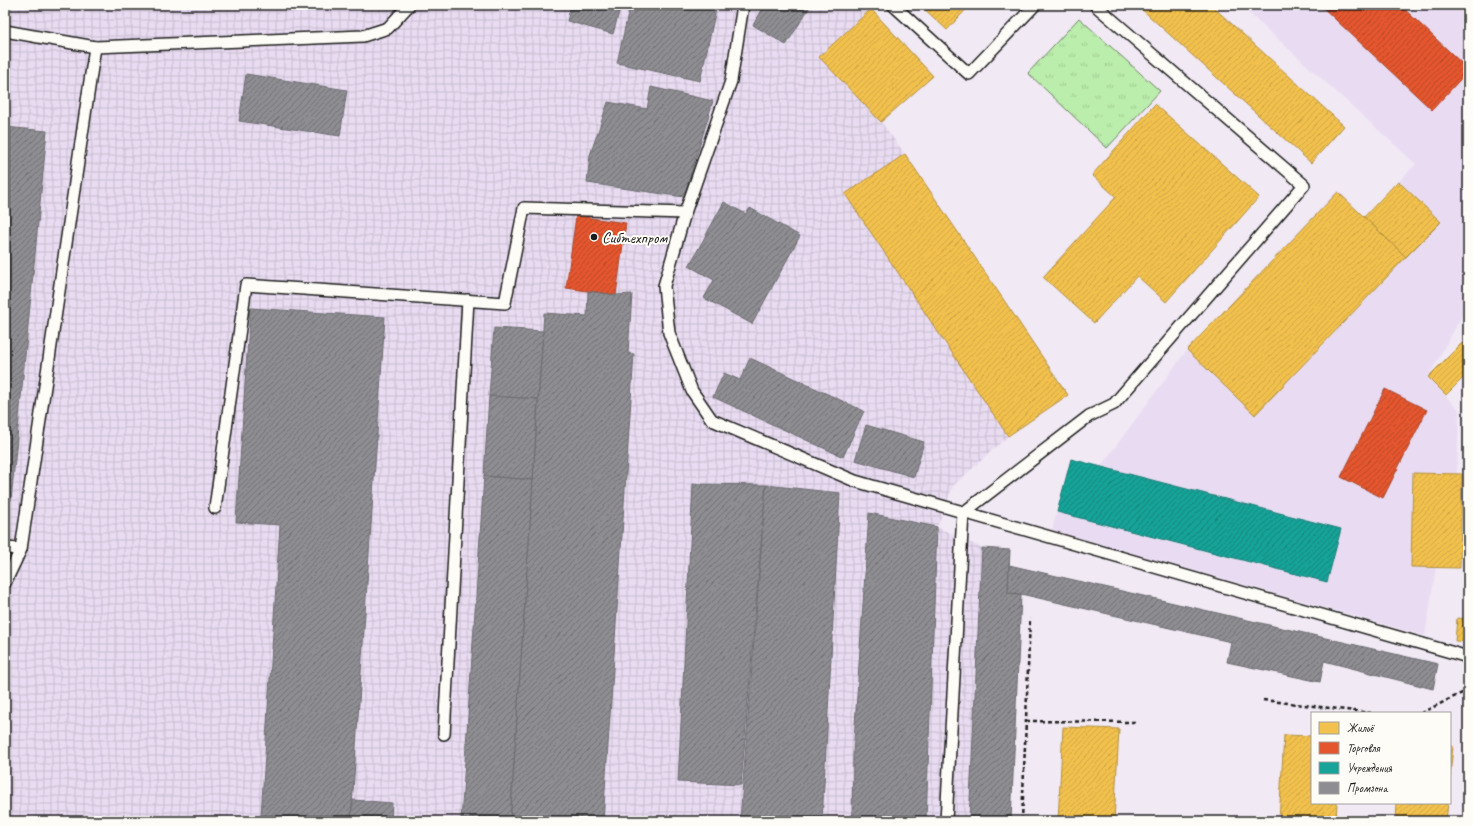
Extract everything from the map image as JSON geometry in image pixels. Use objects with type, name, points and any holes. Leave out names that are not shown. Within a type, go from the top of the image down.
[{"type":"lane","points":[[5,32],[95,47],[362,36],[388,28],[410,5]]},
{"type":"lane","points":[[744,5],[731,81],[686,213],[664,286],[669,333],[692,391],[712,420],[855,481],[1468,657]]},
{"type":"lane","points":[[893,5],[969,74],[1035,5]]},
{"type":"lane","points":[[946,821],[963,513],[1089,416],[1114,404],[1304,185],[1095,5]]},
{"type":"lane","points":[[5,583],[21,549],[95,47]]},
{"type":"lane","points":[[215,508],[246,285],[505,303],[524,208],[686,213]]},
{"type":"lane","points":[[444,734],[468,300]]},
{"type":"lane","points":[[5,548],[21,549]]},
{"type":"path","points":[[1022,821],[1030,618]]},
{"type":"path","points":[[1423,712],[1468,690]]},
{"type":"path","points":[[1263,700],[1363,712]]},
{"type":"path","points":[[1026,721],[1136,722]]},
{"type":"shaded area","points":[[5,5],[867,5],[933,76],[881,122],[905,154],[1068,395],[1008,436],[953,486],[937,527],[982,548],[1010,550],[1010,565],[1438,664],[1433,689],[1324,661],[1320,682],[1227,662],[1230,642],[1022,594],[1011,821],[5,821]]},
{"type":"shaded area","points":[[1240,5],[1468,5],[1468,305],[1428,377],[1459,410],[1457,474],[1462,474],[1460,568],[1436,568],[1425,636],[1052,530],[1071,459],[1101,466],[1187,350],[1338,190],[1364,217],[1416,164]]},
{"type":"green space","points":[[1079,18],[1160,91],[1107,148],[1028,73]]},
{"type":"building: Жильё","points":[[920,5],[970,5],[947,30]]},
{"type":"building: Жильё","points":[[1137,5],[1211,5],[1344,126],[1311,163]]},
{"type":"building: Жильё","points":[[871,9],[933,76],[881,122],[819,57]]},
{"type":"building: Жильё","points":[[1155,104],[1259,197],[1166,302],[1137,276],[1094,323],[1043,277],[1116,197],[1092,175]]},
{"type":"building: Жильё","points":[[905,154],[1068,395],[1008,436],[845,194]]},
{"type":"building: Жильё","points":[[1398,181],[1441,222],[1406,257],[1364,217]]},
{"type":"building: Жильё","points":[[1338,192],[1406,257],[1255,415],[1187,350]]},
{"type":"building: Жильё","points":[[1462,343],[1468,349],[1468,373],[1446,395],[1428,377]]},
{"type":"building: Жильё","points":[[1413,473],[1462,474],[1460,568],[1411,567]]},
{"type":"building: Жильё","points":[[1457,618],[1468,619],[1468,642],[1455,641]]},
{"type":"building: Жильё","points":[[1063,727],[1119,729],[1114,821],[1058,821]]},
{"type":"building: Жильё","points":[[1284,735],[1311,736],[1311,804],[1337,804],[1336,821],[1279,821]]},
{"type":"building: Жильё","points":[[1451,746],[1453,746],[1451,766]]},
{"type":"building: Жильё","points":[[1397,804],[1448,804],[1446,821],[1396,821]]},
{"type":"building: Торговля","points":[[1320,5],[1400,5],[1468,69],[1468,71],[1432,110]]},
{"type":"building: Торговля","points":[[576,216],[626,223],[616,295],[566,288]]},
{"type":"building: Торговля","points":[[1385,389],[1427,410],[1383,498],[1341,477]]},
{"type":"building: Учреждения","points":[[1071,459],[1341,529],[1327,582],[1057,512]]},
{"type":"building: Промзона","points":[[571,5],[621,5],[613,34],[567,21]]},
{"type":"building: Промзона","points":[[630,5],[717,5],[700,81],[617,63]]},
{"type":"building: Промзона","points":[[765,5],[811,5],[786,45],[753,25]]},
{"type":"building: Промзона","points":[[246,74],[347,90],[340,136],[239,121]]},
{"type":"building: Промзона","points":[[651,87],[713,101],[684,197],[587,183],[590,155],[608,102],[647,109]]},
{"type":"building: Промзона","points":[[5,127],[47,131],[11,500],[5,499]]},
{"type":"building: Промзона","points":[[724,202],[746,214],[750,208],[800,236],[752,324],[704,298],[714,280],[689,266]]},
{"type":"building: Промзона","points":[[588,291],[616,295],[632,294],[628,353],[634,354],[603,821],[510,821],[544,313],[587,316]]},
{"type":"building: Промзона","points":[[250,308],[385,317],[351,821],[261,816],[280,525],[236,522]]},
{"type":"building: Промзона","points":[[494,328],[543,331],[538,399],[489,396]]},
{"type":"building: Промзона","points":[[750,358],[864,411],[843,457],[713,397],[724,373],[740,380]]},
{"type":"building: Промзона","points":[[489,396],[538,399],[533,480],[484,476]]},
{"type":"building: Промзона","points":[[866,425],[924,442],[914,477],[855,460]]},
{"type":"building: Промзона","points":[[484,476],[533,480],[510,821],[461,821]]},
{"type":"building: Промзона","points":[[693,484],[766,485],[741,785],[678,782]]},
{"type":"building: Промзона","points":[[766,485],[840,493],[822,821],[740,821]]},
{"type":"building: Промзона","points":[[869,513],[937,527],[926,821],[852,821],[853,755]]},
{"type":"building: Промзона","points":[[982,548],[1010,550],[1008,593],[1021,594],[1011,821],[969,821]]},
{"type":"building: Промзона","points":[[1009,565],[1438,664],[1433,689],[1324,661],[1320,682],[1227,662],[1231,642],[1021,594],[1008,593]]},
{"type":"building: Промзона","points":[[353,800],[392,803],[391,821],[351,821]]},
{"type":"building: Промзона","points":[[309,819],[339,821],[309,821]]},
{"type":"place","name":"Сибтехпром","points":[[594,237]]}]
